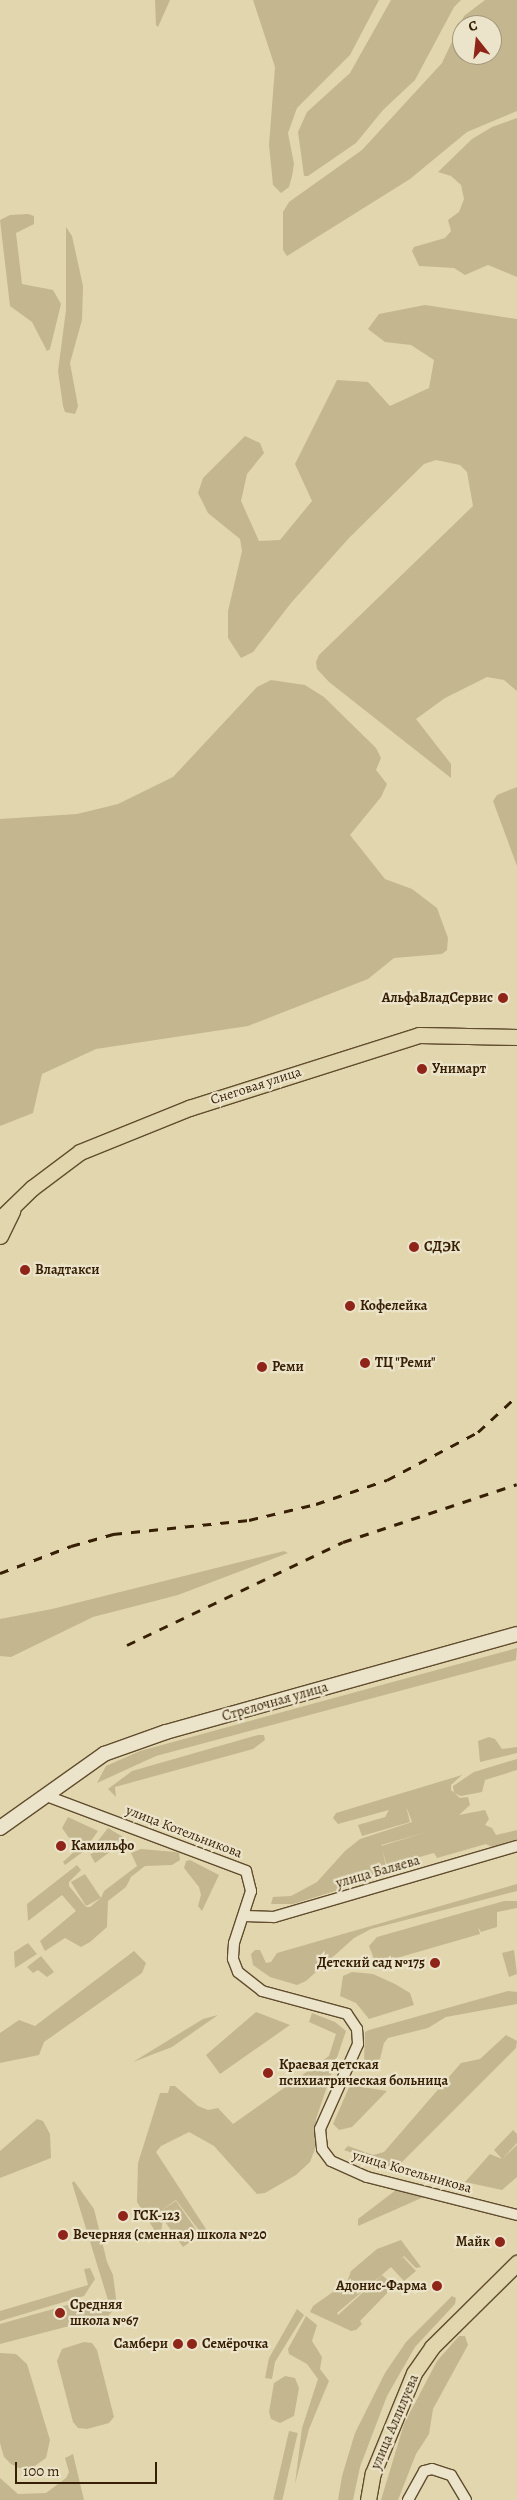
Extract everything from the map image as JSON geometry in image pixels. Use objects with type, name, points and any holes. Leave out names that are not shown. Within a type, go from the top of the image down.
[{"type":"main road","name":"Снеговая улица","points":[[0,1219],[16,1203],[80,1152],[138,1126],[210,1101],[419,1035],[517,1037]]},
{"type":"main road","name":"Снеговая улица","points":[[0,1236],[16,1203]]},
{"type":"main road","name":"Стрелочная улица","points":[[0,1828],[104,1754],[140,1741],[517,1634]]},
{"type":"main road","name":"улица Аллилуева","points":[[368,2500],[373,2473],[414,2374],[432,2347],[517,2263]]},
{"type":"street","name":"улица Котельникова","points":[[44,1795],[237,1866],[250,1879],[251,1891],[244,1916],[236,1934],[233,1959],[244,1980],[262,1991],[347,2014],[357,2029],[358,2044],[320,2129],[319,2139],[326,2156],[347,2169],[367,2177],[517,2215]]},
{"type":"street","name":"улица Баляева","points":[[244,1916],[274,1917],[517,1846]]},
{"type":"street","points":[[408,2500],[424,2471],[432,2469],[451,2475],[466,2500]]},
{"type":"shaded area","points":[[155,0],[170,0],[158,27],[156,25]]},
{"type":"shaded area","points":[[253,0],[379,0],[350,55],[297,108],[288,133],[294,164],[292,176],[289,187],[281,193],[273,185],[269,145],[275,67]]},
{"type":"shaded area","points":[[391,0],[461,0],[454,7],[415,80],[383,110],[356,143],[308,176],[304,176],[298,132],[307,112],[350,73]]},
{"type":"shaded area","points":[[485,0],[517,0],[517,111],[467,132],[410,179],[287,256],[283,250],[283,212],[289,202],[362,150],[442,63],[452,42],[452,65],[502,65],[502,15],[465,15]]},
{"type":"shaded area","points":[[517,118],[517,277],[488,265],[465,275],[454,268],[419,266],[412,251],[414,247],[445,238],[451,231],[448,220],[459,212],[464,199],[461,185],[451,176],[438,172],[472,139],[492,127]]},
{"type":"shaded area","points":[[28,214],[34,216],[34,224],[16,233],[22,284],[53,290],[61,304],[50,349],[47,351],[32,322],[10,306],[0,220],[10,215]]},
{"type":"shaded area","points":[[66,227],[72,236],[83,286],[82,320],[70,363],[78,406],[75,414],[65,412],[58,371],[66,310]]},
{"type":"shaded area","points":[[425,305],[517,319],[517,691],[504,680],[487,677],[445,698],[416,719],[451,764],[451,778],[329,682],[317,669],[316,662],[319,655],[473,506],[467,472],[460,465],[436,460],[424,464],[349,538],[291,603],[253,652],[241,658],[228,638],[228,611],[242,551],[240,539],[208,513],[198,493],[203,478],[245,436],[260,443],[264,453],[247,474],[241,501],[259,541],[280,540],[312,501],[295,464],[337,380],[368,382],[390,406],[429,388],[434,360],[411,345],[385,342],[368,329],[379,314]]},
{"type":"shaded area","points":[[271,680],[305,685],[324,697],[376,748],[381,758],[376,770],[387,784],[381,797],[350,835],[385,879],[412,889],[437,908],[448,938],[447,950],[442,954],[394,958],[368,979],[248,1026],[96,1049],[42,1074],[33,1113],[0,1126],[0,819],[77,814],[118,804],[173,777],[257,687]]},
{"type":"shaded area","points":[[517,787],[517,866],[493,801],[497,795]]},
{"type":"shaded area","points":[[284,1551],[288,1553],[178,1595],[93,1617],[11,1657],[0,1656],[0,1619],[52,1609]]},
{"type":"shaded area","points":[[517,1648],[516,1660],[156,1756],[97,1783],[106,1766],[140,1751]]},
{"type":"shaded area","points":[[258,1735],[264,1735],[265,1740],[253,1749],[115,1787],[116,1797],[108,1789],[132,1771]]},
{"type":"shaded area","points":[[489,1737],[495,1739],[502,1749],[517,1747],[517,1753],[480,1762],[478,1741]]},
{"type":"shaded area","points":[[517,1759],[517,1770],[485,1780],[482,1792],[461,1796],[454,1793],[453,1786],[474,1772]]},
{"type":"shaded area","points":[[462,1775],[451,1785],[451,1790],[460,1798],[468,1797],[470,1805],[459,1815],[485,1810],[489,1819],[485,1825],[492,1828],[496,1835],[517,1830],[517,1839],[492,1847],[486,1844],[437,1858],[434,1853],[387,1866],[382,1850],[387,1867],[399,1864],[397,1872],[293,1904],[271,1904],[273,1897],[291,1896],[317,1882],[345,1851],[360,1839],[412,1822],[406,1806],[410,1822],[362,1836],[358,1825],[385,1817],[389,1810],[338,1824],[333,1818],[336,1813]],"holes":[[[427,1832],[381,1846],[381,1845]]]},
{"type":"shaded area","points":[[68,1817],[98,1831],[84,1851],[65,1865],[63,1862],[77,1849],[62,1828]]},
{"type":"shaded area","points":[[108,1828],[123,1837],[123,1842],[95,1863],[89,1852]]},
{"type":"shaded area","points":[[141,1849],[179,1853],[180,1860],[172,1865],[145,1866],[131,1877],[126,1887],[108,1901],[107,1927],[90,1942],[81,1947],[65,1938],[45,1951],[40,1941],[76,1911],[62,1895],[28,1921],[27,1904],[77,1865],[81,1870],[69,1882],[69,1886],[86,1907],[90,1907],[101,1898],[104,1891],[137,1866],[131,1853]]},
{"type":"shaded area","points":[[190,1860],[219,1875],[202,1911],[198,1906],[201,1895],[199,1887],[184,1868],[186,1861]]},
{"type":"shaded area","points":[[85,1874],[101,1898],[86,1906],[71,1882]]},
{"type":"shaded area","points":[[517,1884],[517,1891],[371,1929],[354,1938],[306,1981],[297,1985],[270,1977],[253,1965],[251,1954],[255,1950],[260,1950],[266,1963],[271,1962],[277,1953]]},
{"type":"shaded area","points":[[504,1901],[517,1901],[517,1908],[497,1912],[497,1927],[481,1932],[478,1927],[480,1934],[376,1964],[369,1946],[377,1937]]},
{"type":"shaded area","points":[[28,1943],[37,1954],[15,1968],[14,1952]]},
{"type":"shaded area","points":[[514,1950],[517,1974],[509,1977],[502,1953]]},
{"type":"shaded area","points":[[134,1951],[146,1963],[142,1973],[44,2042],[39,2055],[0,2063],[0,2033],[19,2020],[35,2026]]},
{"type":"shaded area","points":[[41,1956],[54,1972],[47,1977],[38,1970],[33,1973],[27,1967]]},
{"type":"shaded area","points":[[352,1972],[373,1974],[395,1984],[410,1993],[414,2005],[369,2019],[356,2003],[340,1996],[343,1976]]},
{"type":"shaded area","points":[[508,1991],[517,1992],[517,2004],[446,2017],[428,2028],[388,2038],[384,2043],[379,2063],[373,2066],[364,2062],[365,2032],[369,2030]]},
{"type":"shaded area","points":[[256,2012],[290,2025],[220,2074],[206,2055]]},
{"type":"shaded area","points":[[312,2013],[335,2022],[346,2031],[316,2119],[315,2149],[310,2162],[296,2175],[265,2193],[257,2194],[214,2146],[189,2132],[161,2146],[156,2152],[206,2229],[201,2233],[176,2200],[159,2212],[176,2201],[200,2235],[183,2247],[163,2219],[161,2232],[155,2231],[137,2202],[138,2163],[160,2093],[168,2093],[170,2086],[175,2086],[198,2106],[208,2110],[218,2108],[233,2124],[329,2056],[336,2034],[309,2022]]},
{"type":"shaded area","points":[[218,2015],[172,2047],[133,2062],[203,2019]]},
{"type":"shaded area","points":[[506,2035],[517,2041],[516,2048],[399,2165],[391,2167],[344,2150],[348,2146],[373,2155],[384,2152],[461,2063],[480,2059]]},
{"type":"shaded area","points":[[350,2085],[387,2091],[352,2127],[339,2130],[333,2124]]},
{"type":"shaded area","points":[[37,2119],[43,2121],[50,2134],[51,2158],[0,2178],[0,2151]]},
{"type":"shaded area","points":[[513,2130],[517,2134],[517,2143],[502,2159],[494,2150]]},
{"type":"shaded area","points":[[517,2145],[517,2177],[502,2190],[465,2182],[490,2154],[502,2159]]},
{"type":"shaded area","points":[[74,2181],[94,2209],[107,2262],[113,2275],[117,2306],[108,2316],[0,2344],[0,2324],[85,2300],[98,2307],[108,2300],[72,2183]]},
{"type":"shaded area","points":[[396,2190],[426,2196],[358,2226],[358,2219]]},
{"type":"shaded area","points":[[401,2240],[421,2267],[416,2268],[404,2256],[337,2313],[338,2315],[382,2275],[394,2286],[360,2321],[362,2324],[356,2330],[351,2331],[310,2312],[313,2306],[347,2282],[351,2271],[377,2249]]},
{"type":"shaded area","points":[[403,2257],[416,2271],[404,2281],[390,2266]]},
{"type":"shaded area","points":[[90,2268],[95,2279],[84,2296],[0,2321],[0,2311],[88,2285],[84,2269]]},
{"type":"shaded area","points":[[452,2296],[456,2298],[455,2304],[415,2347],[387,2396],[360,2467],[353,2500],[338,2500],[342,2476],[355,2433],[385,2373],[406,2342]]},
{"type":"shaded area","points":[[297,2309],[304,2315],[275,2362],[272,2379],[265,2378],[269,2358]]},
{"type":"shaded area","points":[[306,2316],[317,2325],[312,2341],[322,2357],[320,2369],[329,2381],[309,2429],[295,2484],[302,2428],[318,2379],[307,2364],[289,2354],[288,2349]]},
{"type":"shaded area","points":[[459,2336],[465,2336],[468,2345],[433,2409],[429,2434],[416,2454],[398,2500],[381,2500],[404,2424],[437,2361]]},
{"type":"shaded area","points":[[84,2342],[92,2343],[97,2350],[114,2417],[109,2423],[87,2429],[78,2428],[73,2422],[57,2361],[62,2349]]},
{"type":"shaded area","points":[[0,2353],[16,2354],[27,2364],[50,2440],[46,2458],[32,2468],[19,2468],[11,2464],[4,2457],[0,2443]]},
{"type":"shaded area","points":[[285,2376],[295,2378],[299,2388],[294,2416],[280,2423],[271,2419],[269,2412],[274,2383]]},
{"type":"shaded area","points":[[289,2431],[298,2433],[282,2500],[273,2499]]},
{"type":"shaded area","points":[[73,2454],[84,2500],[0,2500],[0,2478],[18,2494],[46,2493],[66,2478],[69,2472],[65,2458]]},
{"type":"railway","points":[[0,1573],[71,1546],[113,1534],[249,1520],[316,1504],[387,1480],[478,1432],[517,1396]]},
{"type":"railway","points":[[127,1645],[343,1542],[517,1484]]},
{"type":"place","name":"АльфаВладСервис","points":[[503,998]]},
{"type":"place","name":"Унимарт","points":[[422,1069]]},
{"type":"place","name":"СДЭК","points":[[414,1247]]},
{"type":"place","name":"Владтакси","points":[[25,1270]]},
{"type":"place","name":"Кофелейка","points":[[350,1306]]},
{"type":"place","name":"ТЦ \"Реми\"","points":[[365,1363]]},
{"type":"place","name":"Реми","points":[[262,1367]]},
{"type":"place","name":"Камильфо","points":[[61,1846]]},
{"type":"place","name":"Детский сад №175","points":[[435,1963]]},
{"type":"place","name":"Краевая детская психиатрическая больница","points":[[268,2073]]},
{"type":"place","name":"ГСК-123","points":[[123,2216]]},
{"type":"place","name":"Вечерняя (сменная) школа №20","points":[[63,2235]]},
{"type":"place","name":"Майк","points":[[500,2242]]},
{"type":"place","name":"Адонис-Фарма","points":[[437,2286]]},
{"type":"place","name":"Средняя школа №67","points":[[60,2313]]},
{"type":"place","name":"Самбери","points":[[178,2344]]},
{"type":"place","name":"Семёрочка","points":[[192,2344]]}]
